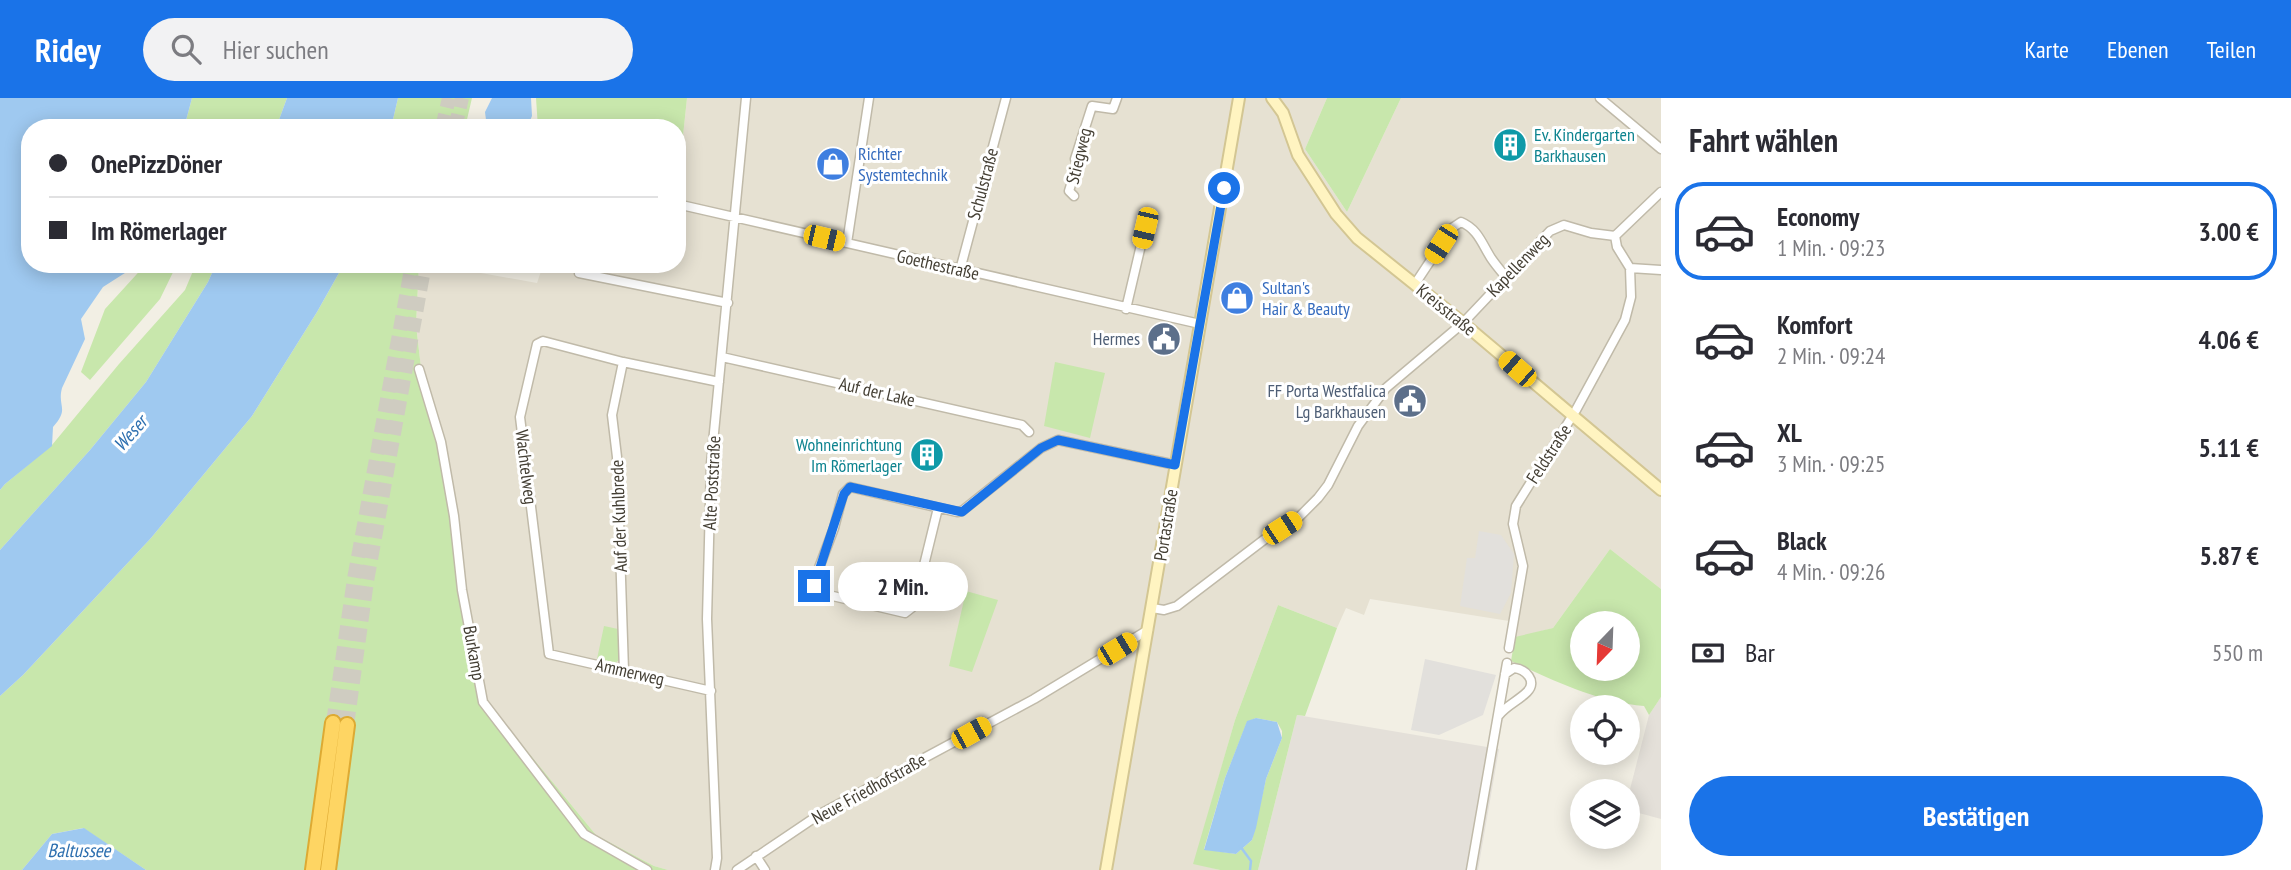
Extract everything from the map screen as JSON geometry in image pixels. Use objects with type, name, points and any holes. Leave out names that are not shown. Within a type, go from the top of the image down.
[{"type":"highway","points":[[313,870],[340,724],[328,870]]},
{"type":"main road","name":"Portastraße","points":[[1106,870],[1239,98]]},
{"type":"main road","name":"Kreisstraße","points":[[1272,98],[1283,113],[1298,155],[1336,214],[1357,238],[1463,323],[1661,490]]},
{"type":"street","name":"Alte Poststraße","points":[[715,870],[717,858],[707,619],[711,464],[746,98]]},
{"type":"street","points":[[846,243],[869,98]]},
{"type":"street","name":"Schulstraße","points":[[960,270],[1006,98]]},
{"type":"street","name":"Stiegweg","points":[[1074,196],[1069,191],[1077,164],[1075,159],[1093,106],[1113,108],[1116,98]]},
{"type":"street","points":[[1600,98],[1661,149]]},
{"type":"street","points":[[1661,192],[1615,236],[1617,247],[1630,268],[1661,270]]},
{"type":"street","name":"Goethestraße","points":[[686,206],[1200,324]]},
{"type":"street","points":[[1415,284],[1452,228],[1461,222],[1469,226],[1484,243],[1505,276]]},
{"type":"street","name":"Kapellenweg","points":[[1152,608],[1164,610],[1177,606],[1265,539],[1299,517],[1328,485],[1358,426],[1386,387],[1463,323],[1505,276],[1557,227],[1564,225],[1591,233],[1615,236]]},
{"type":"street","points":[[1126,309],[1145,228]]},
{"type":"street","name":"Feldstraße","points":[[1509,648],[1524,566],[1513,524],[1516,506],[1572,417],[1625,320],[1630,297],[1630,268]]},
{"type":"street","points":[[579,273],[728,303]]},
{"type":"street","name":"Wachtelweg","points":[[549,654],[520,418],[537,344],[543,341],[623,362],[719,382]]},
{"type":"street","name":"Auf der Lake","points":[[722,357],[1022,425],[1029,432]]},
{"type":"street","name":"Auf der Kuhlbrede","points":[[623,362],[612,415],[617,457],[624,671]]},
{"type":"street","name":"Burkamp","points":[[419,369],[441,442],[454,516],[462,590],[483,702],[583,834],[647,870]]},
{"type":"street","points":[[938,508],[914,606],[909,612],[816,590],[814,582],[846,490],[850,487],[962,512],[1041,448],[1058,440],[1175,465]]},
{"type":"street","name":"Neue Friedhofstraße","points":[[737,870],[820,814],[1034,699],[1149,629]]},
{"type":"street","name":"Ammerweg","points":[[549,654],[710,691]]},
{"type":"street","points":[[1471,870],[1507,663]]},
{"type":"street","points":[[1497,717],[1509,704],[1529,691],[1531,685],[1530,676],[1523,669],[1514,667],[1505,674]]},
{"type":"street","points":[[756,856],[765,870]]},
{"type":"shaded area","points":[[687,98],[1327,98],[1305,149],[1347,212],[1401,98],[1661,98],[1661,589],[1610,549],[1553,628],[1519,637],[1507,636],[1509,621],[1370,599],[1364,615],[1346,608],[1337,628],[1278,605],[1235,720],[1194,863],[1220,870],[668,870],[654,866],[596,835],[482,696],[421,368],[416,325],[419,273],[481,273],[537,283],[540,273],[686,273]]},
{"type":"shaded area","points":[[1479,531],[1501,535],[1514,554],[1511,593],[1500,614],[1460,606],[1467,558],[1475,558]]},
{"type":"shaded area","points":[[1425,659],[1496,675],[1483,715],[1439,735],[1411,730]]},
{"type":"shaded area","points":[[1661,697],[1661,819],[1640,813],[1640,779],[1633,779],[1636,765],[1640,765],[1640,750],[1649,715]]},
{"type":"shaded area","points":[[1297,715],[1499,749],[1478,870],[1258,870]]},
{"type":"green space","points":[[192,98],[287,98],[279,119],[186,119]]},
{"type":"green space","points":[[398,98],[472,98],[467,119],[393,119]]},
{"type":"green space","points":[[536,98],[687,98],[685,119],[537,119]]},
{"type":"green space","points":[[1327,98],[1401,98],[1347,212],[1305,149]]},
{"type":"green space","points":[[138,273],[173,273],[160,299],[90,380],[81,372],[105,309]]},
{"type":"green space","points":[[192,273],[212,273],[146,382],[90,450],[0,550],[0,490],[52,445],[185,290]]},
{"type":"green space","points":[[339,273],[419,273],[416,325],[421,368],[443,442],[482,696],[596,835],[654,866],[668,870],[146,870],[83,828],[52,834],[22,870],[0,870],[0,696],[23,675],[151,538],[252,416]]},
{"type":"green space","points":[[1055,362],[1105,373],[1090,438],[1044,426]]},
{"type":"green space","points":[[1610,549],[1661,589],[1661,697],[1649,715],[1644,706],[1640,706],[1640,695],[1593,695],[1559,683],[1511,661],[1515,637],[1553,628]]},
{"type":"green space","points":[[966,591],[998,600],[972,672],[949,666]]},
{"type":"green space","points":[[1278,605],[1337,628],[1305,716],[1297,715],[1258,870],[1220,870],[1193,864],[1235,720]],"holes":[[[1256,718],[1277,722],[1282,738],[1266,779],[1252,840],[1236,854],[1204,849],[1225,778],[1247,722]]]},
{"type":"green space","points":[[604,626],[618,629],[619,660],[615,663],[597,659]]},
{"type":"water","points":[[0,98],[192,98],[186,119],[21,119],[21,273],[125,273],[103,287],[81,319],[85,339],[62,388],[62,411],[53,427],[52,446],[0,490]]},
{"type":"water","points":[[287,98],[398,98],[393,119],[279,119]]},
{"type":"water","points":[[492,98],[531,98],[531,119],[486,119],[485,112]]},
{"type":"water","name":"Weser","points":[[212,273],[339,273],[252,416],[151,538],[23,675],[0,696],[0,550],[90,450],[146,382]]},
{"type":"water","points":[[1256,718],[1277,722],[1282,738],[1266,779],[1252,840],[1236,854],[1204,850],[1225,778],[1247,721]]},
{"type":"water","name":"Baltussee","points":[[84,828],[146,870],[22,870],[52,834]]},
{"type":"waterway","points":[[1240,846],[1251,861],[1250,870]]},
{"type":"tunnel","points":[[444,119],[449,98]]},
{"type":"tunnel","points":[[457,119],[462,98]]},
{"type":"tunnel","points":[[333,723],[354,579],[410,273]]},
{"type":"tunnel","points":[[347,725],[367,581],[423,273]]},
{"type":"place","name":"Ev. Kindergarten Barkhausen","points":[[1510,145]]},
{"type":"place","name":"Richter Systemtechnik","points":[[833,164]]},
{"type":"place","name":"Sultan's Hair & Beauty","points":[[1237,298]]},
{"type":"place","name":"Hermes","points":[[1164,339]]},
{"type":"place","name":"FF Porta Westfalica Lg Barkhausen","points":[[1410,401]]},
{"type":"place","name":"Wohneinrichtung Im Römerlager","points":[[927,455]]},
{"type":"route","points":[[814,586],[844,494],[850,487],[962,512],[1041,448],[1058,440],[1175,465],[1224,188]]}]
